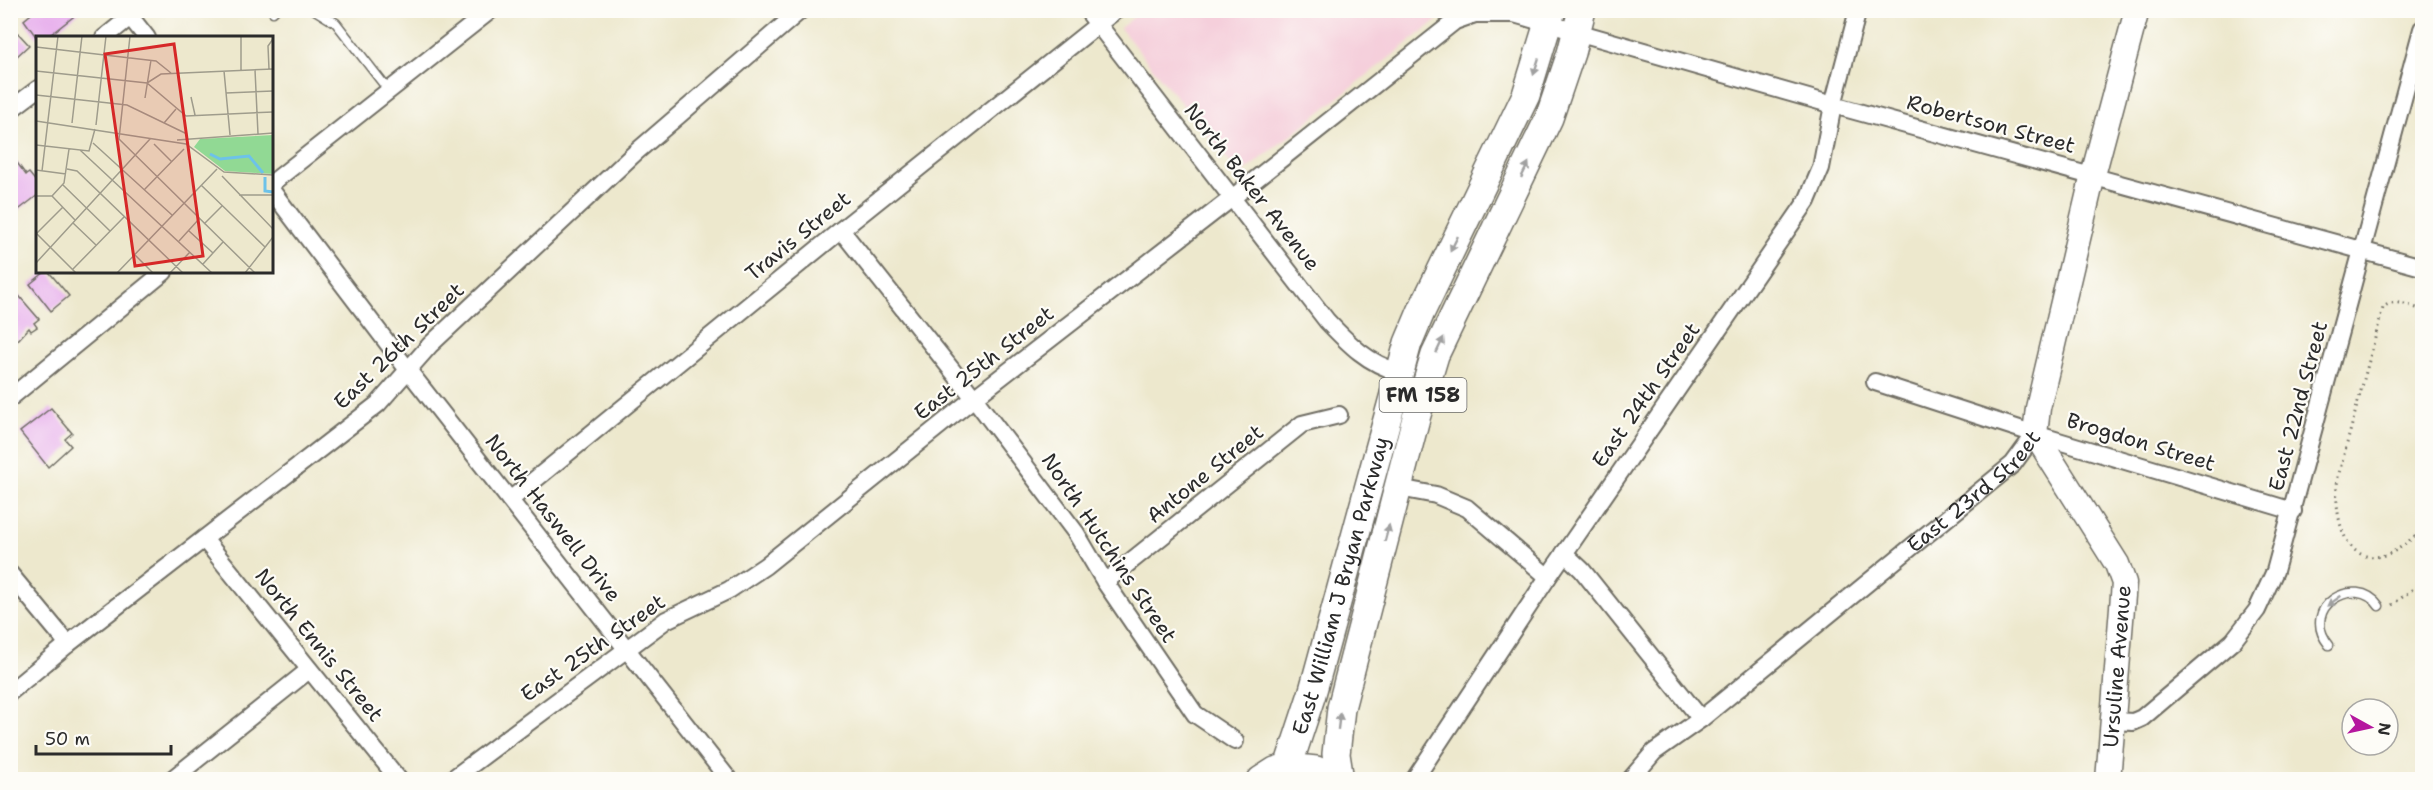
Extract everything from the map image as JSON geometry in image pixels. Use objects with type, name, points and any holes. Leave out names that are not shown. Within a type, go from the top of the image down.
[{"type":"main road","name":"East William J Bryan Parkway","points":[[1288,767],[1312,694],[1399,372],[1421,312],[1523,103],[1550,17]]},
{"type":"main road","name":"East William J Bryan Parkway","points":[[1340,780],[1336,754],[1341,708],[1436,355],[1550,118],[1579,21]]},
{"type":"main road","points":[[1261,780],[1275,771],[1288,767],[1322,772],[1335,780]]},
{"type":"street","points":[[273,182],[490,10]]},
{"type":"street","name":"East 26th Street","points":[[10,692],[68,644],[378,404],[430,345],[635,153],[801,10]]},
{"type":"street","name":"North Baker Avenue","points":[[1087,10],[1327,321],[1356,351],[1388,369],[1399,372]]},
{"type":"street","name":"Travis Street","points":[[510,500],[841,230],[1116,10]]},
{"type":"street","name":"East 24th Street","points":[[1414,780],[1564,553],[1807,201],[1821,168],[1833,105],[1858,10]]},
{"type":"street","name":"East 23rd Street","points":[[1630,780],[1654,753],[1701,719],[2013,464],[2036,434],[2038,408],[2093,175],[2137,10]]},
{"type":"street","name":"East 25th Street","points":[[451,780],[666,620],[729,590],[765,566],[974,398],[1455,21],[1475,14],[1493,13],[1550,17]]},
{"type":"street","points":[[106,36],[128,14],[145,36]]},
{"type":"street","name":"Robertson Street","points":[[1550,17],[1579,21],[1833,105],[2422,267]]},
{"type":"street","name":"East 22nd Street","points":[[2114,721],[2133,722],[2142,718],[2233,641],[2257,610],[2275,571],[2422,29]]},
{"type":"street","points":[[10,110],[36,90]]},
{"type":"street","name":"North Haswell Drive","points":[[273,192],[408,370],[729,780]]},
{"type":"street","name":"North Hutchins Street","points":[[841,230],[974,398],[1076,533],[1105,582],[1195,714],[1235,741]]},
{"type":"street","points":[[10,398],[163,273]]},
{"type":"street","name":"Brogdon Street","points":[[1875,382],[2036,434],[2293,511]]},
{"type":"street","name":"Antone Street","points":[[1105,582],[1302,424],[1339,415]]},
{"type":"street","name":"Ursuline Avenue","points":[[2036,434],[2116,564],[2124,583],[2108,780]]},
{"type":"street","points":[[1399,488],[1436,495],[1467,508],[1548,577]]},
{"type":"street","name":"North Ennis Street","points":[[204,539],[399,780]]},
{"type":"street","points":[[1564,553],[1582,570],[1701,719]]},
{"type":"street","points":[[10,574],[68,644]]},
{"type":"street","points":[[171,780],[309,670]]},
{"type":"lane","points":[[315,10],[336,23],[389,91]]},
{"type":"lane","points":[[2329,645],[2319,623],[2324,609],[2331,602],[2340,596],[2355,592],[2371,597],[2379,606]]},
{"type":"path","points":[[2422,310],[2394,302],[2382,308],[2338,477],[2336,494],[2343,536],[2352,547],[2361,552],[2374,556],[2389,553],[2422,530]]},
{"type":"path","points":[[2391,607],[2422,582]]},
{"type":"shaded area","points":[[1143,10],[1449,11],[1240,175],[1120,28]]},
{"type":"building","points":[[36,10],[82,10],[49,36],[36,37],[24,20]]},
{"type":"building","points":[[18,33],[29,45],[16,57],[10,51],[10,40]]},
{"type":"building","points":[[15,160],[26,175],[29,173],[36,182],[36,197],[12,215],[10,212],[10,163]]},
{"type":"building","points":[[44,273],[50,273],[69,296],[51,311],[30,284]]},
{"type":"building","points":[[14,290],[39,319],[34,323],[37,327],[31,331],[29,328],[17,341],[10,332],[10,293]]},
{"type":"building","points":[[51,408],[72,433],[65,439],[71,446],[48,467],[20,432]]}]
